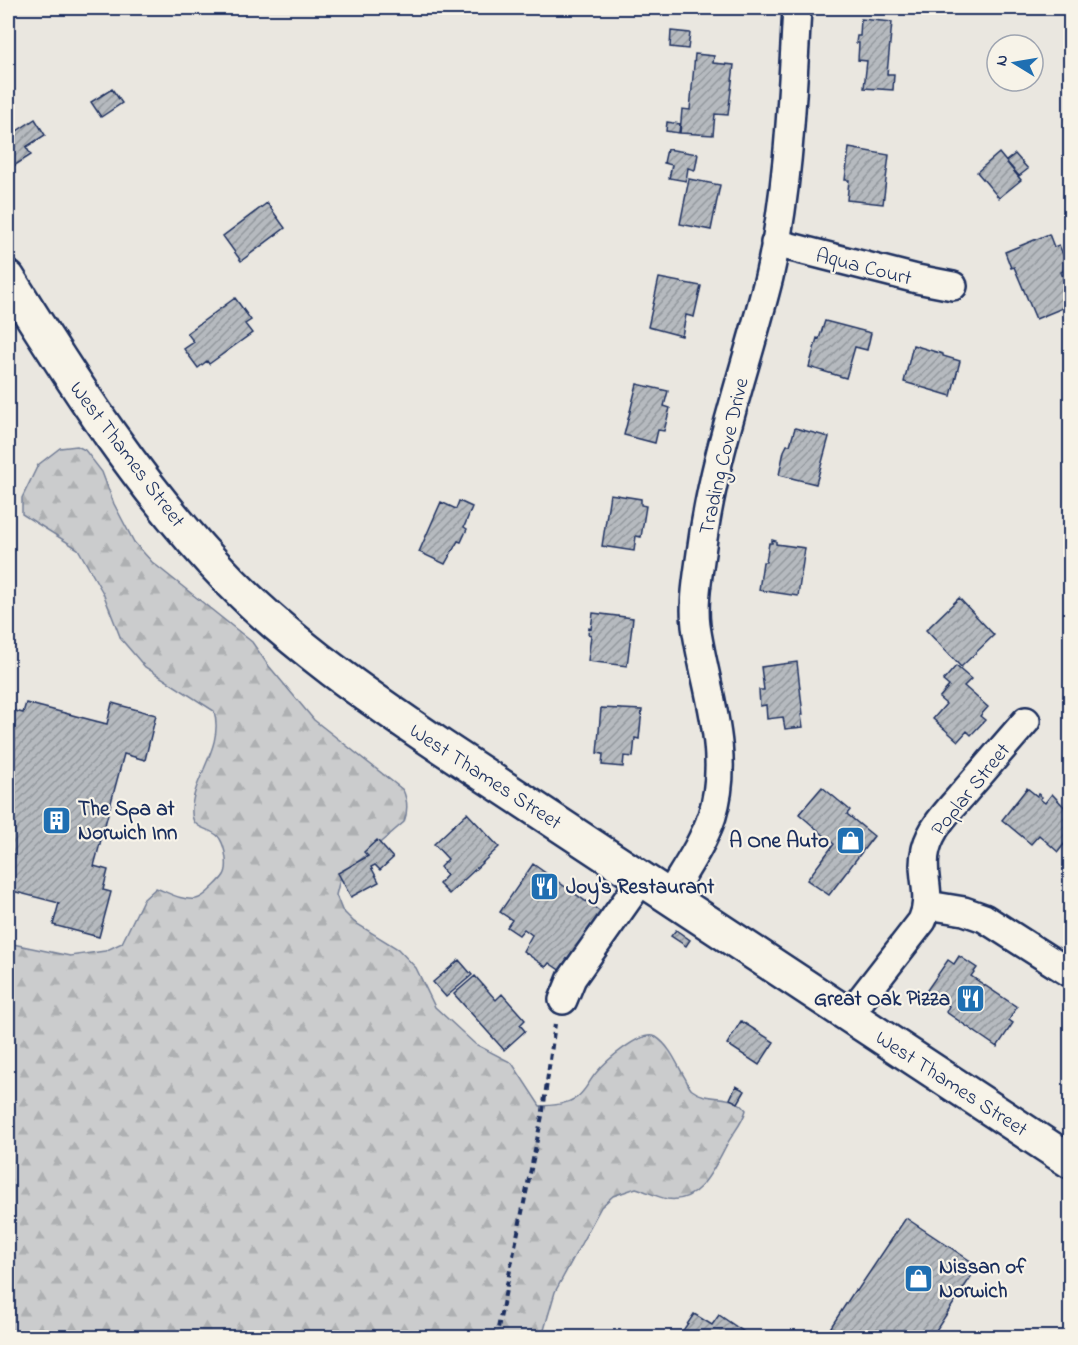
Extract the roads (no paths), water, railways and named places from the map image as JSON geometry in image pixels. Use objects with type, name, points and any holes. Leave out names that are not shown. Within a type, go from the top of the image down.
[{"type":"main road","name":"West Thames Street","points":[[8,278],[74,383],[138,474],[199,548],[257,607],[293,638],[375,702],[1071,1161]]},
{"type":"street","name":"Trading Cove Drive","points":[[669,896],[702,838],[712,816],[717,794],[718,744],[696,623],[697,583],[705,521],[716,466],[759,314],[775,243],[787,152],[797,8]]},
{"type":"street","name":"Aqua Court","points":[[775,243],[953,286]]},
{"type":"street","name":"Poplar Street","points":[[928,905],[924,857],[933,832],[1026,721]]},
{"type":"street","points":[[563,1000],[572,978],[642,879]]},
{"type":"street","points":[[849,1015],[922,921],[928,905],[964,911],[984,918],[1071,973]]},
{"type":"place","name":"The Spa at Norwich Inn","points":[[57,820]]},
{"type":"place","name":"A One Auto","points":[[850,840]]},
{"type":"place","name":"Joy's Restaurant","points":[[545,886]]},
{"type":"place","name":"Great Oak Pizza","points":[[971,998]]},
{"type":"place","name":"Nissan of Norwich","points":[[918,1278]]}]
